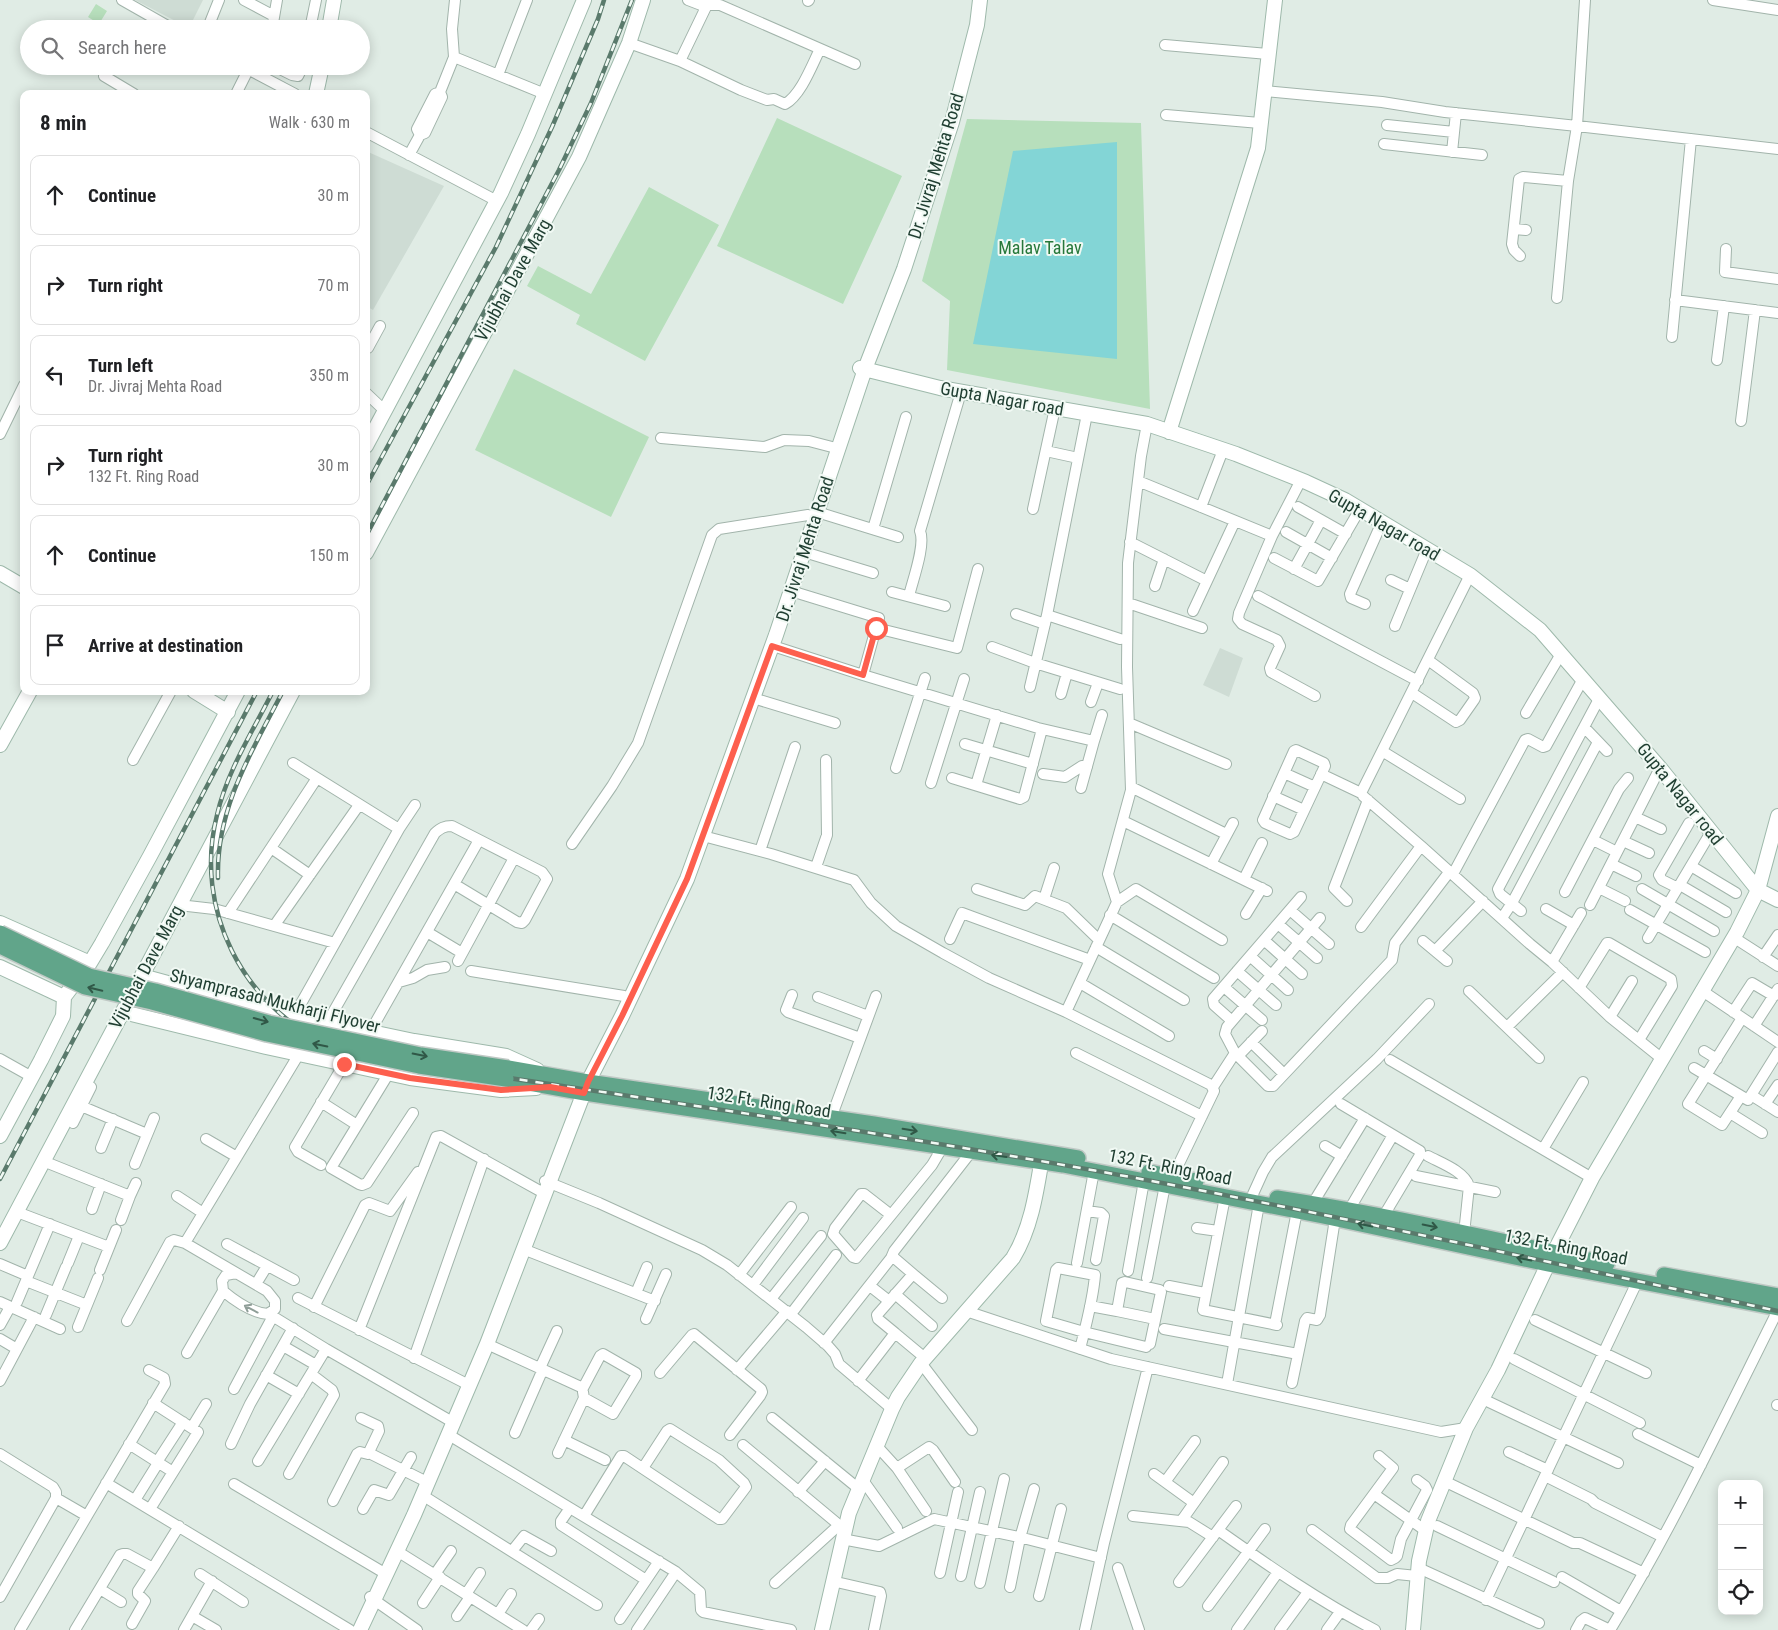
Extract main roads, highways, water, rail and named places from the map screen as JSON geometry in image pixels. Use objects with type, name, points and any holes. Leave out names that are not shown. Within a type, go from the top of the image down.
[{"type":"main road","name":"Shyamprasad Mukharji Flyover","points":[[0,933],[89,976],[155,991],[279,1025],[507,1074],[550,1081]]},
{"type":"main road","name":"Shyamprasad Mukharji Flyover","points":[[0,946],[85,987],[152,1002],[276,1036],[419,1066],[507,1074]]},
{"type":"main road","name":"132 Ft. Ring Road","points":[[550,1081],[942,1148],[1042,1157],[1094,1171],[1144,1181],[1169,1181],[1224,1197],[1313,1203],[1464,1234],[1638,1280],[1778,1309]]},
{"type":"main road","name":"132 Ft. Ring Road","points":[[583,1087],[831,1118],[1169,1181],[1256,1199],[1297,1212],[1551,1258],[1778,1296]]},
{"type":"water","points":[[1117,142],[1117,359],[973,344],[1013,151]]},
{"type":"railway","points":[[370,479],[496,247],[552,127],[598,19],[604,0]]},
{"type":"railway","points":[[370,528],[559,170],[591,103],[632,0]]},
{"type":"railway","points":[[0,1179],[255,695]]},
{"type":"railway","points":[[271,695],[234,767],[221,799],[211,850],[212,885],[219,919],[232,951],[250,981],[273,1007],[300,1029],[331,1046],[359,1054],[409,1063],[867,1132],[1141,1179],[1380,1226],[1778,1311]]},
{"type":"railway","points":[[218,878],[219,852],[230,804],[248,758],[281,695]]},
{"type":"park label","name":"Malav Talav","points":[[1040,248]]}]
